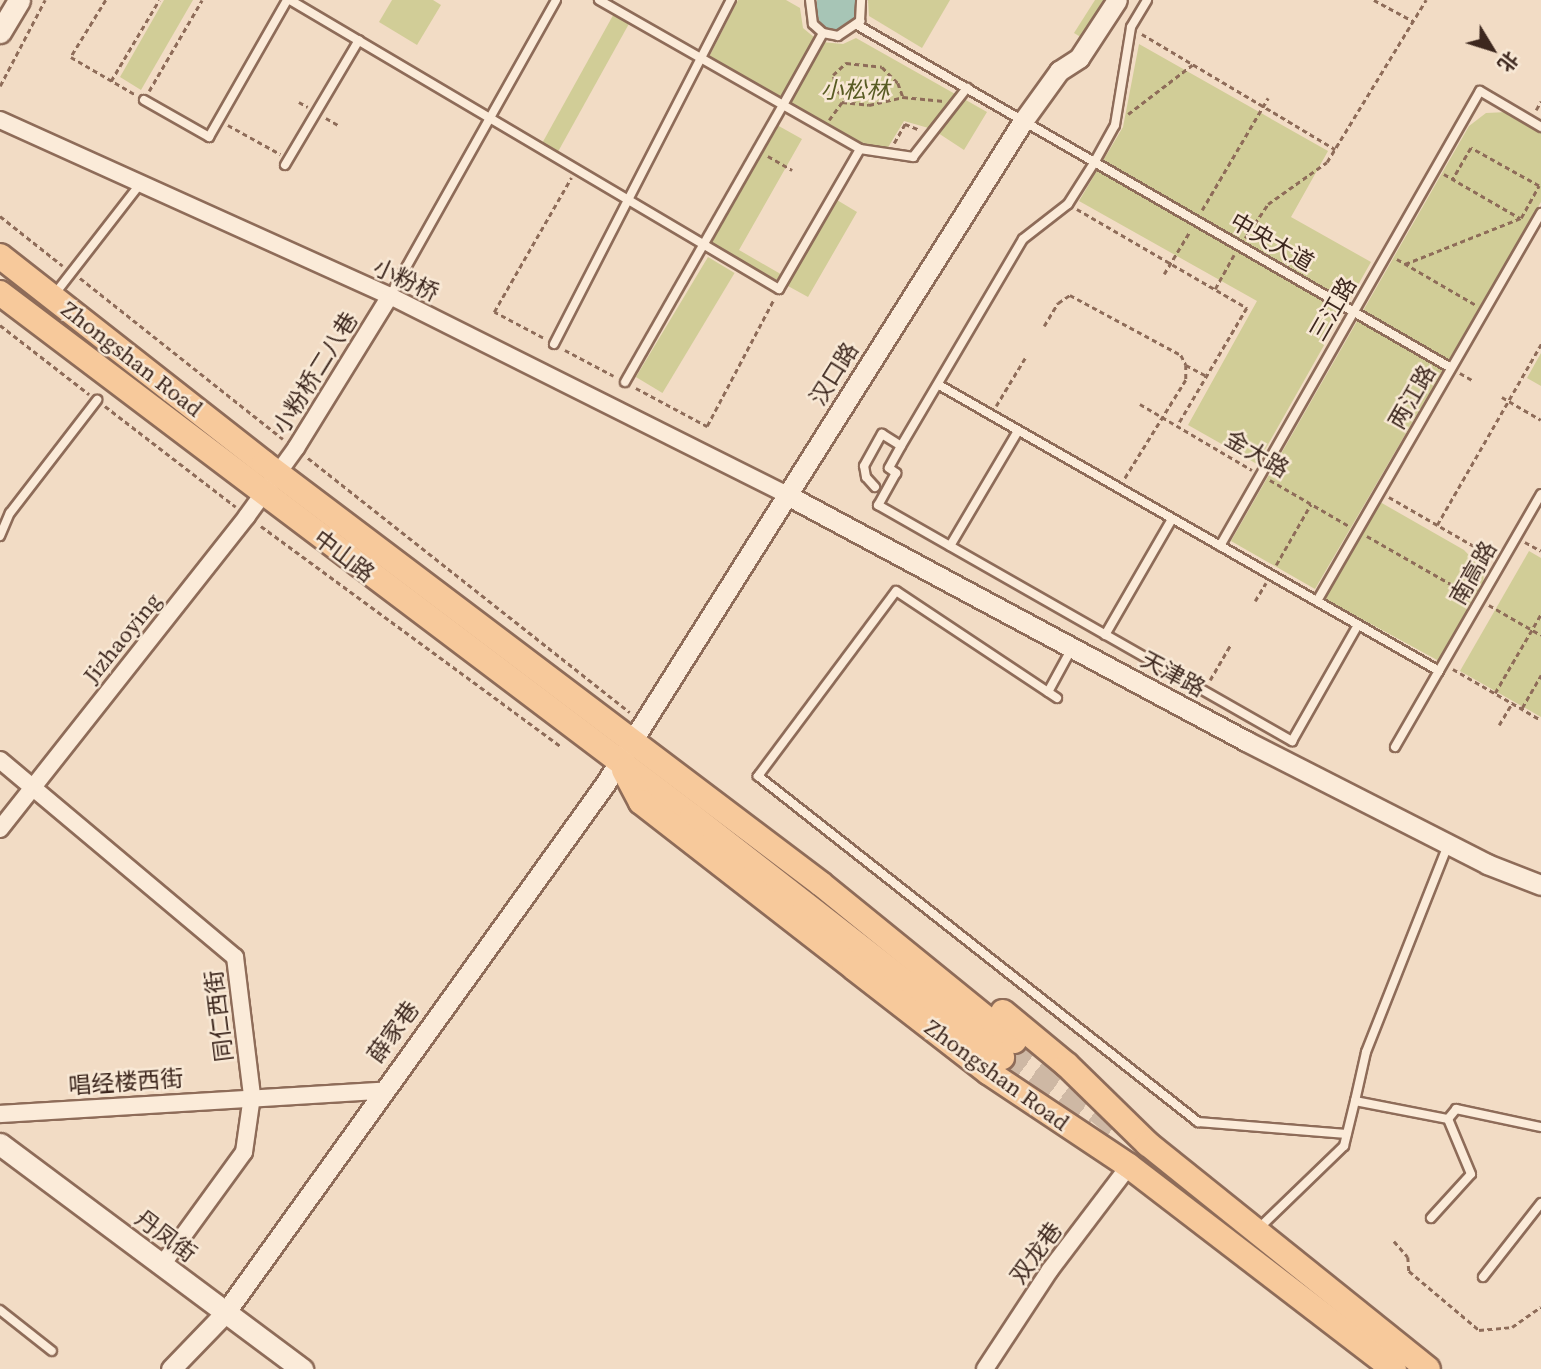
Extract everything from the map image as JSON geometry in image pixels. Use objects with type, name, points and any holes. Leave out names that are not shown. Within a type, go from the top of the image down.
[{"type":"main road","points":[[2,26],[19,0]]},
{"type":"main road","name":"Zhongshan Road","points":[[0,256],[625,751]]},
{"type":"main road","points":[[43,326],[262,495]]},
{"type":"main road","points":[[625,751],[821,884],[1008,1049],[692,816],[625,751]]},
{"type":"main road","points":[[625,751],[676,759],[903,930],[1067,1065],[1148,1144],[1428,1369]]},
{"type":"main road","name":"丹凤街","points":[[0,1144],[302,1369]]},
{"type":"street","name":"汉口路","points":[[605,784],[1023,121],[1059,71],[1079,58],[1117,0]]},
{"type":"street","name":"小粉桥","points":[[0,120],[390,296],[787,495]]},
{"type":"street","name":"小粉桥二八巷","points":[[271,468],[296,448],[390,296]]},
{"type":"street","name":"Jizhaoying","points":[[0,829],[247,516],[262,495],[271,468]]},
{"type":"street","name":"天津路","points":[[787,495],[1448,845],[1541,885]]},
{"type":"street","name":"同仁西街","points":[[0,760],[235,957],[252,1096],[244,1152],[162,1265]]},
{"type":"street","name":"薛家巷","points":[[171,1369],[225,1313],[381,1091],[605,784]]},
{"type":"street","name":"唱经楼西街","points":[[0,1114],[252,1096],[381,1091]]},
{"type":"street","name":"双龙巷","points":[[985,1369],[1051,1270],[1129,1166]]},
{"type":"lane","points":[[144,100],[209,137],[289,0],[779,289],[860,149]]},
{"type":"lane","points":[[390,296],[556,0]]},
{"type":"lane","points":[[599,0],[860,149],[914,157],[933,136],[954,102],[967,88]]},
{"type":"lane","points":[[554,344],[732,0]]},
{"type":"lane","points":[[810,0],[810,17],[824,33],[843,35],[857,25],[862,0]]},
{"type":"lane","points":[[1147,0],[1131,27],[1115,125],[1068,204],[1023,239],[939,386],[888,468],[896,473],[878,505],[1292,741],[1358,625]]},
{"type":"lane","name":"中央大道","points":[[857,25],[1451,368]]},
{"type":"lane","points":[[625,382],[824,33]]},
{"type":"lane","points":[[287,162],[359,40]]},
{"type":"lane","name":"三江路","points":[[1220,546],[1480,91],[1541,127]]},
{"type":"lane","points":[[52,297],[140,184]]},
{"type":"lane","name":"两江路","points":[[1317,601],[1541,213]]},
{"type":"lane","points":[[0,292],[43,326]]},
{"type":"lane","points":[[939,386],[1439,671]]},
{"type":"lane","points":[[0,536],[10,513],[97,400]]},
{"type":"lane","points":[[950,546],[1018,431]]},
{"type":"lane","points":[[875,487],[866,477],[864,466],[882,434],[901,446]]},
{"type":"lane","name":"南高路","points":[[1395,747],[1483,602],[1502,562],[1541,494]]},
{"type":"lane","points":[[262,495],[625,751],[641,802],[988,1072],[1129,1166],[1394,1369]]},
{"type":"lane","points":[[1105,635],[1172,519]]},
{"type":"lane","points":[[1057,698],[896,591],[758,776],[1198,1122],[1347,1134]]},
{"type":"lane","points":[[1048,692],[1072,648]]},
{"type":"lane","points":[[1256,1231],[1345,1146],[1366,1052],[1448,845]]},
{"type":"lane","points":[[1354,1101],[1448,1119]]},
{"type":"lane","points":[[1448,1119],[1456,1109],[1541,1127]]},
{"type":"lane","points":[[1431,1218],[1471,1174],[1448,1119]]},
{"type":"lane","points":[[1483,1277],[1541,1203]]},
{"type":"lane","points":[[0,1310],[52,1350]]},
{"type":"path","points":[[0,86],[45,0]]},
{"type":"path","points":[[106,0],[71,57],[144,100],[202,0]]},
{"type":"path","points":[[111,81],[159,0]]},
{"type":"path","points":[[1374,0],[1413,21]]},
{"type":"path","points":[[1214,289],[1268,204],[1327,162],[1426,0]]},
{"type":"path","points":[[1131,27],[1335,149]]},
{"type":"path","points":[[848,103],[836,90],[833,75],[846,63],[882,67],[898,83],[903,97]]},
{"type":"path","points":[[1115,125],[1193,64]]},
{"type":"path","points":[[824,129],[842,102],[869,106],[903,97],[954,102]]},
{"type":"path","points":[[1164,274],[1268,98]]},
{"type":"path","points":[[219,120],[287,162]]},
{"type":"path","points":[[887,155],[905,124],[933,136]]},
{"type":"path","points":[[1405,264],[1521,218],[1539,186],[1471,148],[1453,179]]},
{"type":"path","points":[[757,150],[793,170]]},
{"type":"path","points":[[577,169],[494,312],[707,426],[779,289]]},
{"type":"path","points":[[1436,169],[1534,226]]},
{"type":"path","points":[[1068,204],[1247,308],[1178,426]]},
{"type":"path","points":[[0,216],[635,715]]},
{"type":"path","points":[[1387,254],[1485,310]]},
{"type":"path","points":[[1044,326],[1058,303],[1070,295],[1181,355],[1186,365],[1186,380],[1119,488]]},
{"type":"path","points":[[0,325],[247,516],[561,746]]},
{"type":"path","points":[[1437,525],[1541,344]]},
{"type":"path","points":[[991,415],[1025,358]]},
{"type":"path","points":[[1186,365],[1207,376]]},
{"type":"path","points":[[1502,397],[1541,420]]},
{"type":"path","name":"金大路","points":[[1140,404],[1357,531]]},
{"type":"path","points":[[1390,498],[1502,562]]},
{"type":"path","points":[[1255,601],[1311,504]]},
{"type":"path","points":[[1366,536],[1483,602]]},
{"type":"path","points":[[1532,546],[1541,551]]},
{"type":"path","points":[[1493,607],[1541,635]]},
{"type":"path","points":[[1495,694],[1541,614]]},
{"type":"path","points":[[1204,691],[1231,643]]},
{"type":"path","points":[[1450,668],[1541,720]]},
{"type":"path","points":[[1521,709],[1541,675]]},
{"type":"path","points":[[1499,725],[1512,703]]},
{"type":"path","points":[[1394,1241],[1408,1256],[1409,1271],[1479,1330],[1512,1327],[1541,1307]]},
{"type":"green space","points":[[164,0],[193,0],[141,90],[120,77]]},
{"type":"green space","points":[[392,0],[433,0],[441,5],[417,45],[379,22]]},
{"type":"green space","points":[[738,0],[786,0],[800,8],[803,28],[815,38],[780,100],[708,59]]},
{"type":"green space","points":[[868,0],[950,0],[922,48],[869,16]]},
{"type":"green space","points":[[1095,0],[1108,0],[1084,39],[1074,33]]},
{"type":"green space","points":[[616,10],[632,19],[556,156],[540,147]]},
{"type":"green space","name":"小松林","points":[[856,38],[987,112],[964,150],[932,129],[904,121],[887,149],[861,147],[787,105],[822,42],[843,44]]},
{"type":"green space","points":[[1139,44],[1328,151],[1291,217],[1371,262],[1257,464],[1188,425],[1257,301],[1079,201],[1123,127]]},
{"type":"green space","points":[[1507,112],[1541,131],[1541,202],[1315,589],[1231,541],[1469,126],[1486,113]]},
{"type":"green space","points":[[777,125],[802,139],[739,250],[791,280],[837,200],[857,212],[808,297],[708,242]]},
{"type":"green space","points":[[708,257],[735,273],[662,393],[636,377]]},
{"type":"green space","points":[[1541,353],[1541,386],[1527,378]]},
{"type":"green space","points":[[1380,502],[1464,550],[1483,570],[1484,587],[1439,661],[1325,599]]},
{"type":"green space","points":[[1529,551],[1541,558],[1541,717],[1460,671]]},
{"type":"shaded area","points":[[817,0],[856,0],[855,20],[841,30],[824,28],[815,13]]},
{"type":"tunnel","points":[[1014,1041],[1117,1127]]},
{"type":"tunnel","points":[[1002,1057],[1089,1125]]}]
